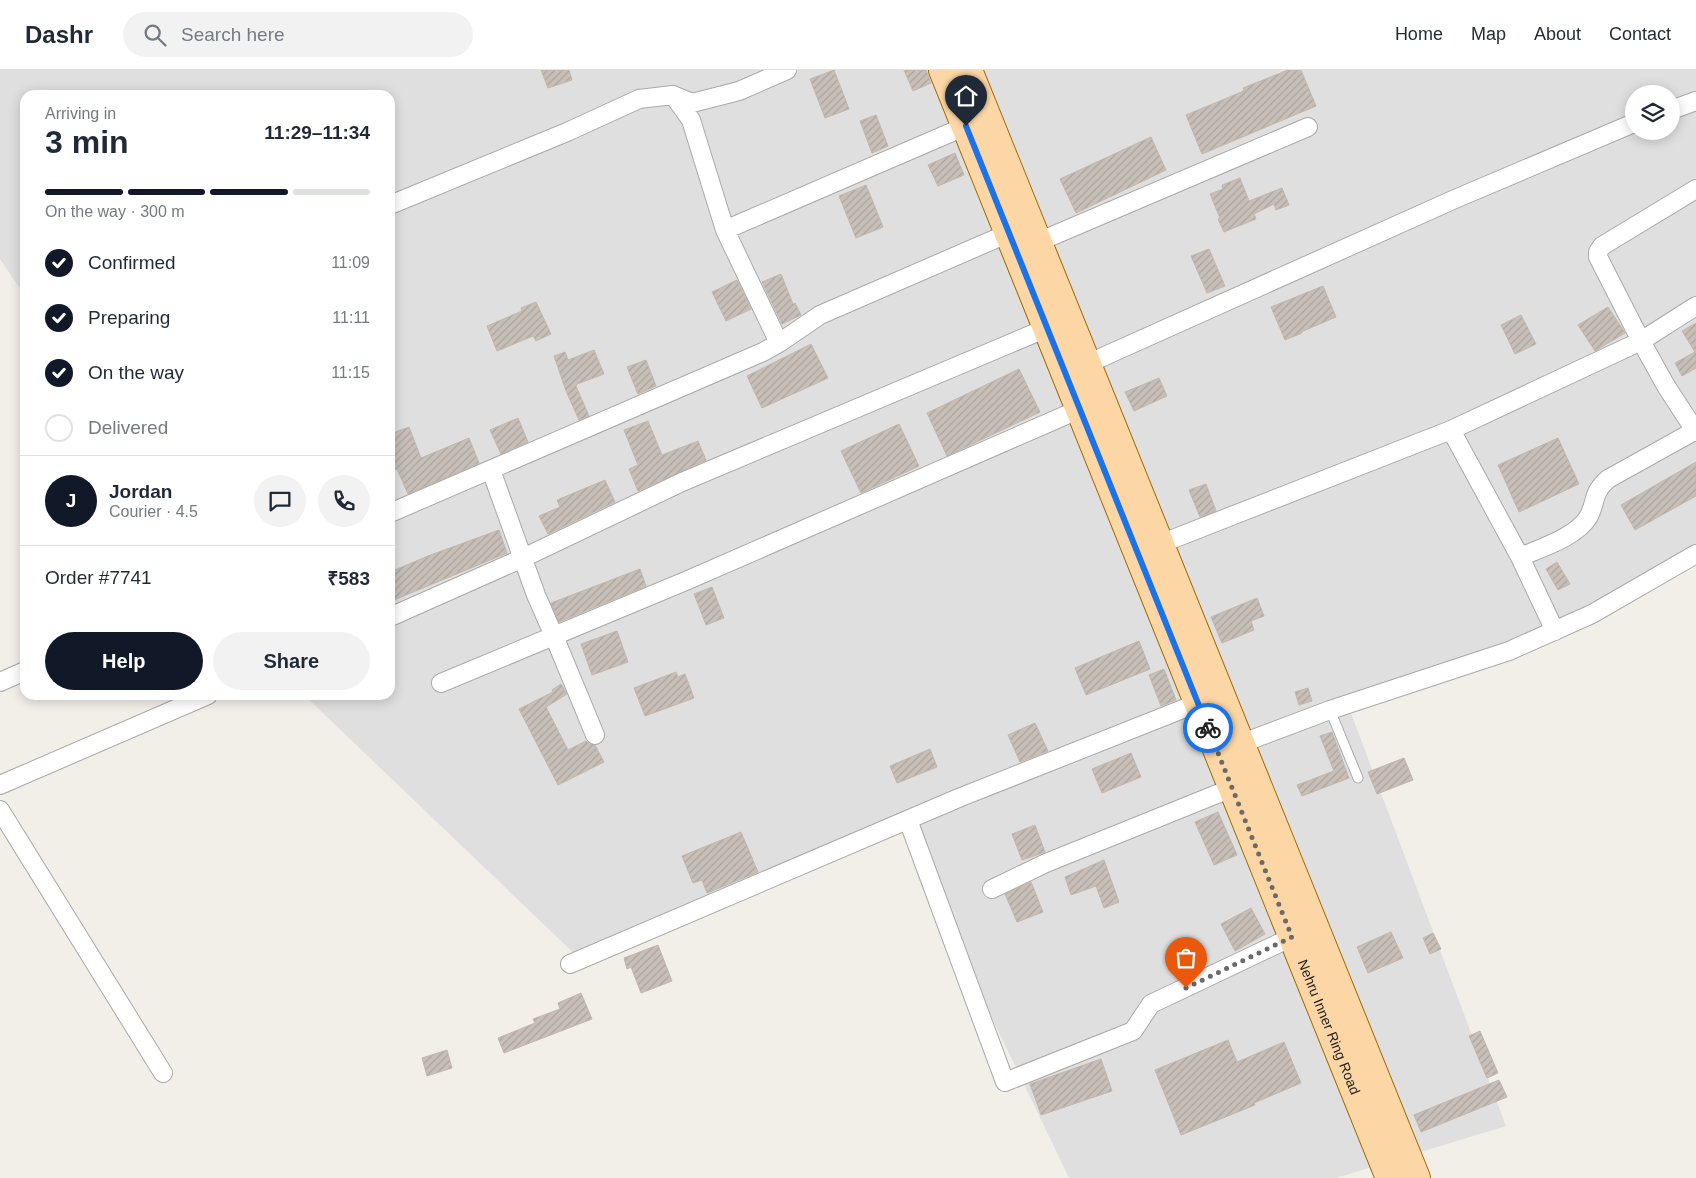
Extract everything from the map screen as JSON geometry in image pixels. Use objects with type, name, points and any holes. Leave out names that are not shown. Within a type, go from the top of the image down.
[{"type":"main road","name":"Nehru Inner Ring Road","points":[[943,70],[1390,1178]]},
{"type":"main road","points":[[968,70],[1416,1178]]},
{"type":"street","points":[[395,203],[639,100],[673,96],[692,103],[739,91],[787,70]]},
{"type":"street","points":[[673,96],[691,120],[725,230],[779,343]]},
{"type":"street","points":[[1680,107],[1696,101]]},
{"type":"street","points":[[725,230],[966,126]]},
{"type":"street","points":[[1038,242],[1308,127]]},
{"type":"street","points":[[1087,364],[1455,199],[1625,127]]},
{"type":"street","points":[[1520,558],[1574,532],[1588,517],[1595,494],[1608,479],[1696,431],[1666,386],[1641,341],[1600,263],[1598,252],[1602,246],[1696,190]]},
{"type":"street","points":[[395,511],[754,356],[779,343],[820,314],[1008,233]]},
{"type":"street","points":[[1160,544],[1450,430],[1641,341],[1696,306]]},
{"type":"street","points":[[395,615],[523,558],[682,482],[1047,328]]},
{"type":"street","points":[[441,683],[688,580],[1080,409]]},
{"type":"street","points":[[1450,430],[1520,558],[1555,630]]},
{"type":"street","points":[[490,470],[536,595],[595,734]]},
{"type":"street","points":[[1240,744],[1330,710],[1509,651],[1592,614],[1696,554]]},
{"type":"street","points":[[0,682],[20,673]]},
{"type":"street","points":[[0,785],[196,700]]},
{"type":"street","points":[[570,964],[961,797],[1198,703]]},
{"type":"street","points":[[992,889],[1046,864],[1232,788]]},
{"type":"street","points":[[0,810],[163,1073]]},
{"type":"street","points":[[908,820],[1004,1082],[1133,1031],[1151,1004],[1292,937]]},
{"type":"lane","points":[[1330,710],[1358,778]]},
{"type":"shaded area","points":[[0,70],[1696,70],[1696,553],[1560,635],[1351,713],[1506,1126],[1336,1178],[1069,1178],[902,831],[581,960],[309,700],[395,700],[395,90],[20,90],[20,289],[0,259]]},
{"type":"building","points":[[541,70],[569,70],[572,80],[548,88]]},
{"type":"building","points":[[834,70],[849,109],[825,118],[810,79]]},
{"type":"building","points":[[904,70],[926,70],[931,83],[913,91]]},
{"type":"building","points":[[1288,70],[1301,70],[1316,106],[1202,154],[1186,115],[1244,91],[1243,88]]},
{"type":"building","points":[[876,115],[888,146],[872,153],[860,121]]},
{"type":"building","points":[[1151,137],[1166,170],[1076,213],[1060,179]]},
{"type":"building","points":[[955,153],[964,175],[938,186],[928,165]]},
{"type":"building","points":[[1240,178],[1249,201],[1282,188],[1289,205],[1276,210],[1274,204],[1254,214],[1256,219],[1224,232],[1210,194],[1223,189],[1222,185]]},
{"type":"building","points":[[866,185],[883,227],[856,238],[839,196]]},
{"type":"building","points":[[1209,249],[1225,286],[1207,293],[1191,256]]},
{"type":"building","points":[[781,274],[793,304],[795,303],[801,315],[782,324],[762,282]]},
{"type":"building","points":[[737,280],[751,309],[726,321],[712,292]]},
{"type":"building","points":[[1323,286],[1336,317],[1285,340],[1271,307]]},
{"type":"building","points":[[536,302],[551,334],[536,341],[533,336],[497,351],[487,326],[522,311],[521,308]]},
{"type":"building","points":[[1608,307],[1625,333],[1595,351],[1578,325]]},
{"type":"building","points":[[1521,315],[1536,344],[1515,354],[1501,325]]},
{"type":"building","points":[[1696,323],[1696,368],[1682,376],[1675,363],[1695,352],[1682,331]]},
{"type":"building","points":[[811,344],[828,378],[762,408],[747,376]]},
{"type":"building","points":[[594,350],[604,374],[577,384],[576,386],[589,416],[579,420],[566,391],[554,356],[565,352],[568,360]]},
{"type":"building","points":[[646,360],[656,386],[638,394],[627,367]]},
{"type":"building","points":[[1019,369],[1040,412],[947,456],[927,413]]},
{"type":"building","points":[[1159,378],[1167,396],[1134,411],[1125,392]]},
{"type":"building","points":[[518,418],[528,442],[501,454],[490,430]]},
{"type":"building","points":[[648,421],[662,455],[698,441],[706,460],[638,491],[629,469],[638,465],[624,430]]},
{"type":"building","points":[[899,424],[919,466],[861,493],[841,451]]},
{"type":"building","points":[[409,427],[421,458],[469,438],[479,463],[408,494],[397,469],[395,470],[395,432]]},
{"type":"building","points":[[1558,438],[1579,484],[1519,512],[1498,465]]},
{"type":"building","points":[[1696,462],[1696,496],[1635,530],[1621,505]]},
{"type":"building","points":[[605,480],[615,502],[548,534],[539,516],[560,507],[557,500]]},
{"type":"building","points":[[1206,484],[1216,511],[1200,517],[1189,490]]},
{"type":"building","points":[[499,530],[507,553],[395,600],[395,570]]},
{"type":"building","points":[[1557,562],[1570,584],[1558,590],[1546,569]]},
{"type":"building","points":[[640,569],[646,586],[559,622],[551,603]]},
{"type":"building","points":[[712,587],[724,618],[706,625],[694,594]]},
{"type":"building","points":[[1257,598],[1264,616],[1251,621],[1254,630],[1222,643],[1211,617]]},
{"type":"building","points":[[617,631],[628,662],[592,675],[581,644]]},
{"type":"building","points":[[1139,641],[1150,669],[1086,695],[1075,668]]},
{"type":"building","points":[[1164,669],[1176,700],[1161,706],[1149,675]]},
{"type":"building","points":[[676,672],[678,677],[685,674],[694,698],[645,716],[634,688]]},
{"type":"building","points":[[561,684],[567,694],[546,707],[568,750],[586,741],[589,744],[595,745],[604,762],[558,785],[519,709],[553,692],[552,690]]},
{"type":"building","points":[[1308,688],[1312,701],[1299,705],[1295,692]]},
{"type":"building","points":[[1035,723],[1048,751],[1020,762],[1008,735]]},
{"type":"building","points":[[1332,732],[1349,778],[1302,796],[1297,785],[1334,771],[1320,736]]},
{"type":"building","points":[[930,749],[937,767],[897,783],[890,766]]},
{"type":"building","points":[[1131,753],[1141,777],[1102,793],[1092,769]]},
{"type":"building","points":[[1404,758],[1413,780],[1377,794],[1368,772]]},
{"type":"building","points":[[1218,812],[1237,855],[1214,865],[1195,822]]},
{"type":"building","points":[[1035,825],[1045,852],[1022,860],[1012,834]]},
{"type":"building","points":[[741,832],[758,872],[707,893],[702,880],[693,883],[682,856]]},
{"type":"building","points":[[1104,860],[1119,902],[1104,908],[1096,886],[1071,895],[1065,877]]},
{"type":"building","points":[[1031,882],[1043,912],[1017,922],[1005,894]]},
{"type":"building","points":[[1251,908],[1265,934],[1235,951],[1221,924]]},
{"type":"building","points":[[1391,932],[1403,958],[1368,973],[1357,947]]},
{"type":"building","points":[[1433,933],[1441,949],[1430,954],[1423,938]]},
{"type":"building","points":[[658,945],[672,981],[641,993],[631,967],[627,969],[624,958]]},
{"type":"building","points":[[581,993],[592,1019],[504,1053],[498,1038],[535,1023],[533,1019],[560,1009],[558,1003]]},
{"type":"building","points":[[1480,1031],[1498,1073],[1487,1078],[1469,1036]]},
{"type":"building","points":[[1228,1040],[1237,1062],[1284,1042],[1301,1083],[1254,1103],[1255,1105],[1181,1135],[1155,1070]]},
{"type":"building","points":[[447,1050],[452,1068],[427,1076],[422,1058]]},
{"type":"building","points":[[1101,1059],[1112,1091],[1041,1115],[1030,1084]]},
{"type":"building","points":[[1499,1080],[1507,1097],[1421,1132],[1414,1115]]},
{"type":"way so far","points":[[1186,988],[1292,937],[1208,728]]},
{"type":"route","points":[[966,126],[1208,728]]}]
